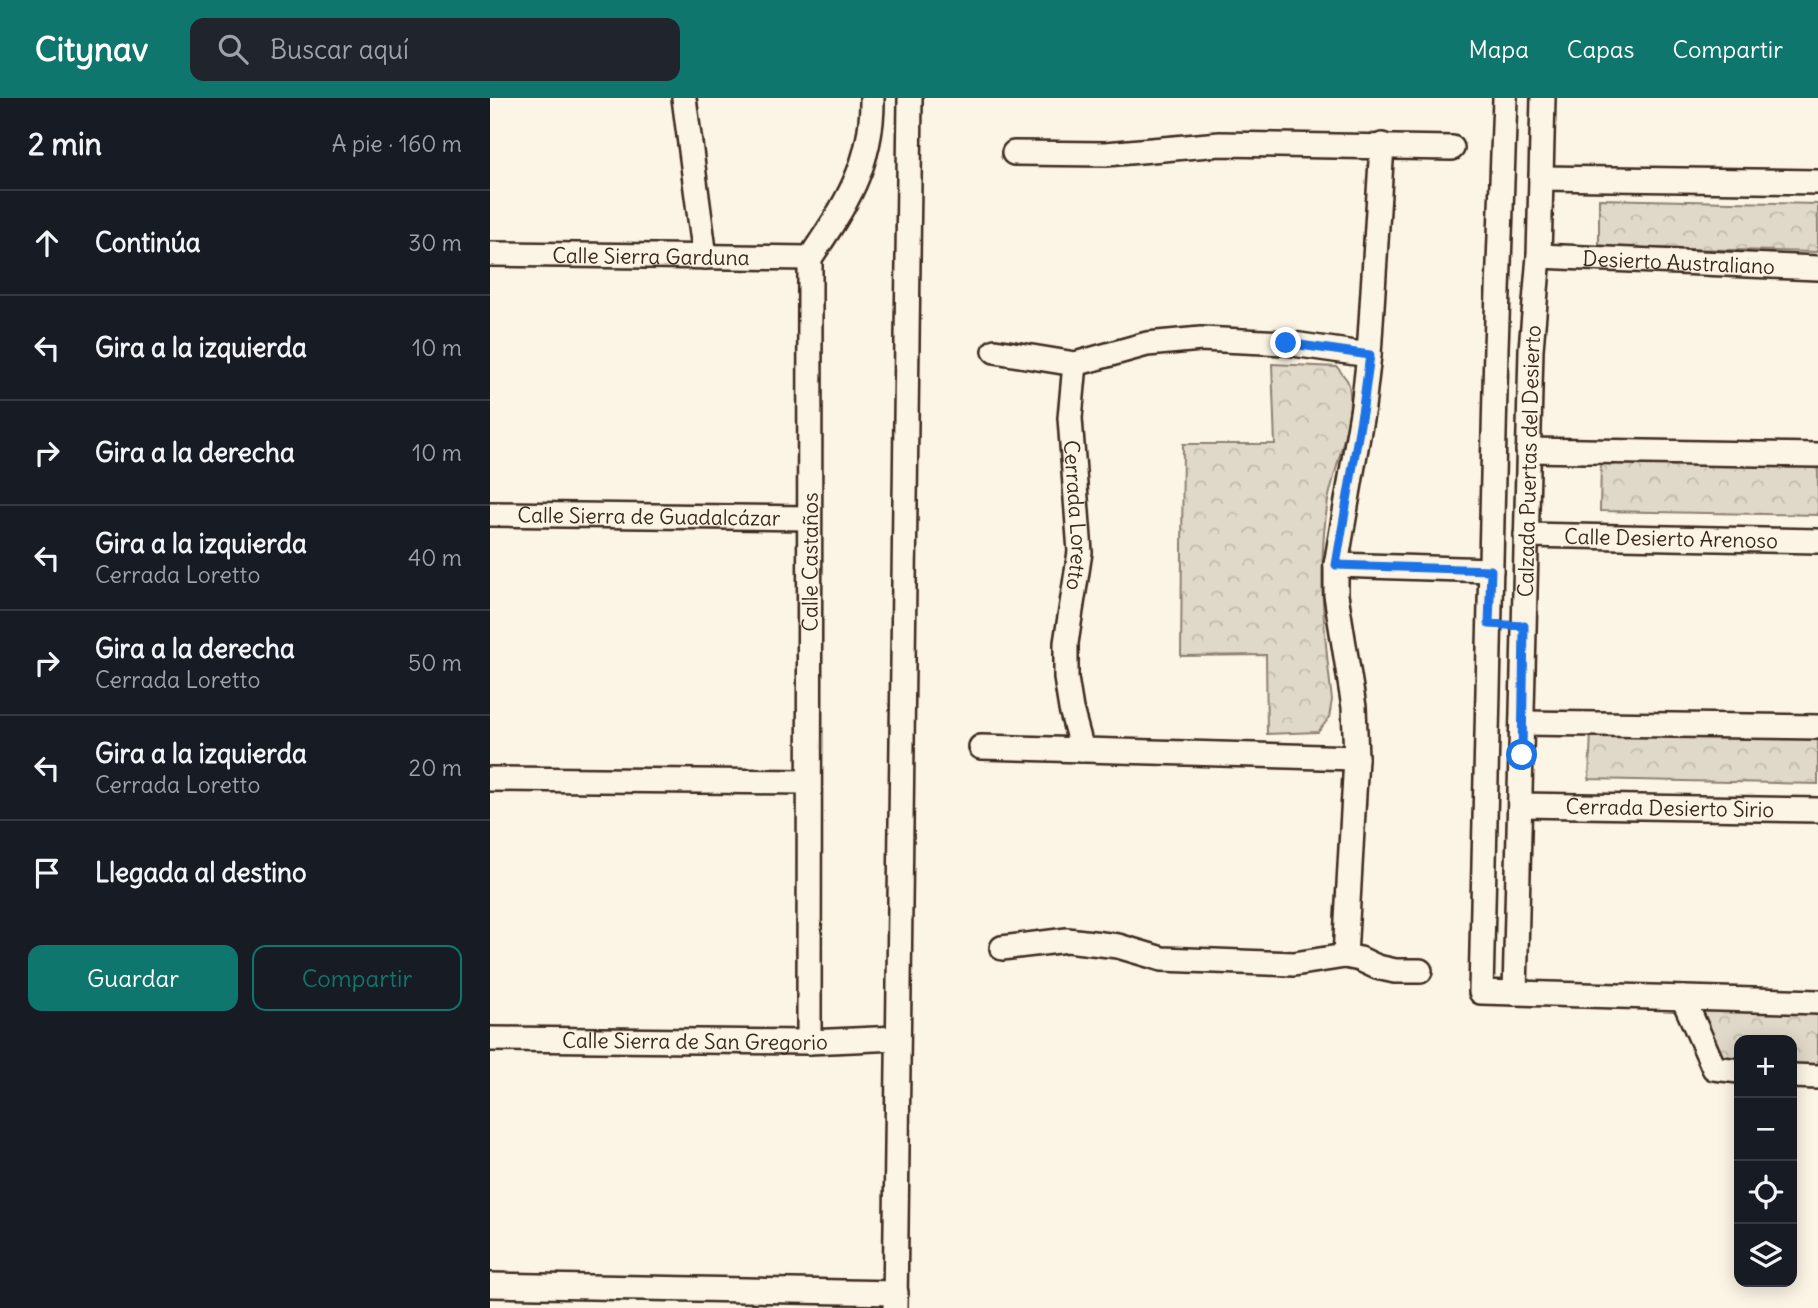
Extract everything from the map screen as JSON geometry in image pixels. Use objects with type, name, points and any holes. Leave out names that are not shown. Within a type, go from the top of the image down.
[{"type":"street","points":[[684,98],[705,257]]},
{"type":"street","points":[[810,258],[844,207],[866,159],[872,98]]},
{"type":"street","points":[[490,1285],[895,1300],[910,98]]},
{"type":"street","name":"Calzada Puertas del Desierto","points":[[1505,98],[1496,347],[1481,992],[1515,993],[1531,349],[1539,256],[1543,98]]},
{"type":"street","points":[[1014,153],[1106,154],[1220,144],[1452,148]]},
{"type":"street","points":[[1345,956],[1356,758],[1354,707],[1336,595],[1336,565],[1370,355],[1382,145]]},
{"type":"street","points":[[1541,178],[1818,182]]},
{"type":"street","name":"Calle Sierra Garduna","points":[[490,254],[810,258]]},
{"type":"street","name":"Desierto Australiano","points":[[1539,256],[1818,268]]},
{"type":"street","name":"Calle Castaños","points":[[809,1042],[810,258]]},
{"type":"street","points":[[995,351],[1075,364],[1147,344],[1202,339],[1286,343],[1370,355]]},
{"type":"street","points":[[1496,347],[1531,349]]},
{"type":"street","name":"Cerrada Loretto","points":[[1075,364],[1070,418],[1080,552],[1066,643],[1066,678],[1082,750]]},
{"type":"street","points":[[1528,450],[1818,455]]},
{"type":"street","name":"Calle Sierra de Guadalcázar","points":[[490,514],[809,518]]},
{"type":"street","name":"Calle Desierto Arenoso","points":[[1526,535],[1818,541]]},
{"type":"street","points":[[1336,565],[1491,570]]},
{"type":"street","points":[[1489,624],[1524,626]]},
{"type":"street","points":[[1522,723],[1818,727]]},
{"type":"street","points":[[981,747],[1356,758]]},
{"type":"street","points":[[490,779],[808,782]]},
{"type":"street","name":"Cerrada Desierto Sirio","points":[[1521,805],[1818,810]]},
{"type":"street","points":[[1483,883],[1518,883]]},
{"type":"street","points":[[1002,948],[1068,940],[1118,946],[1162,959],[1294,964],[1345,956],[1395,971],[1420,971]]},
{"type":"street","points":[[1515,993],[1818,1002]]},
{"type":"street","points":[[1683,998],[1714,1068],[1734,1070]]},
{"type":"street","name":"Calle Sierra de San Gregorio","points":[[490,1039],[809,1042],[898,1038]]},
{"type":"street","points":[[1797,1076],[1818,1077]]},
{"type":"green space","points":[[1599,199],[1818,204],[1818,252],[1599,247]]},
{"type":"green space","points":[[1272,364],[1337,367],[1347,380],[1350,391],[1348,422],[1328,501],[1325,526],[1322,576],[1332,700],[1329,718],[1318,732],[1267,734],[1266,655],[1181,656],[1183,444],[1275,444]]},
{"type":"green space","points":[[1601,462],[1818,467],[1818,515],[1600,511]]},
{"type":"green space","points":[[1591,730],[1818,735],[1818,784],[1589,779]]},
{"type":"green space","points":[[1697,1006],[1818,1008],[1818,1065],[1797,1065],[1797,1035],[1734,1035],[1734,1063],[1720,1062]]},
{"type":"route","points":[[1286,343],[1370,355],[1336,565],[1491,570],[1489,624],[1524,626],[1522,755]]}]
